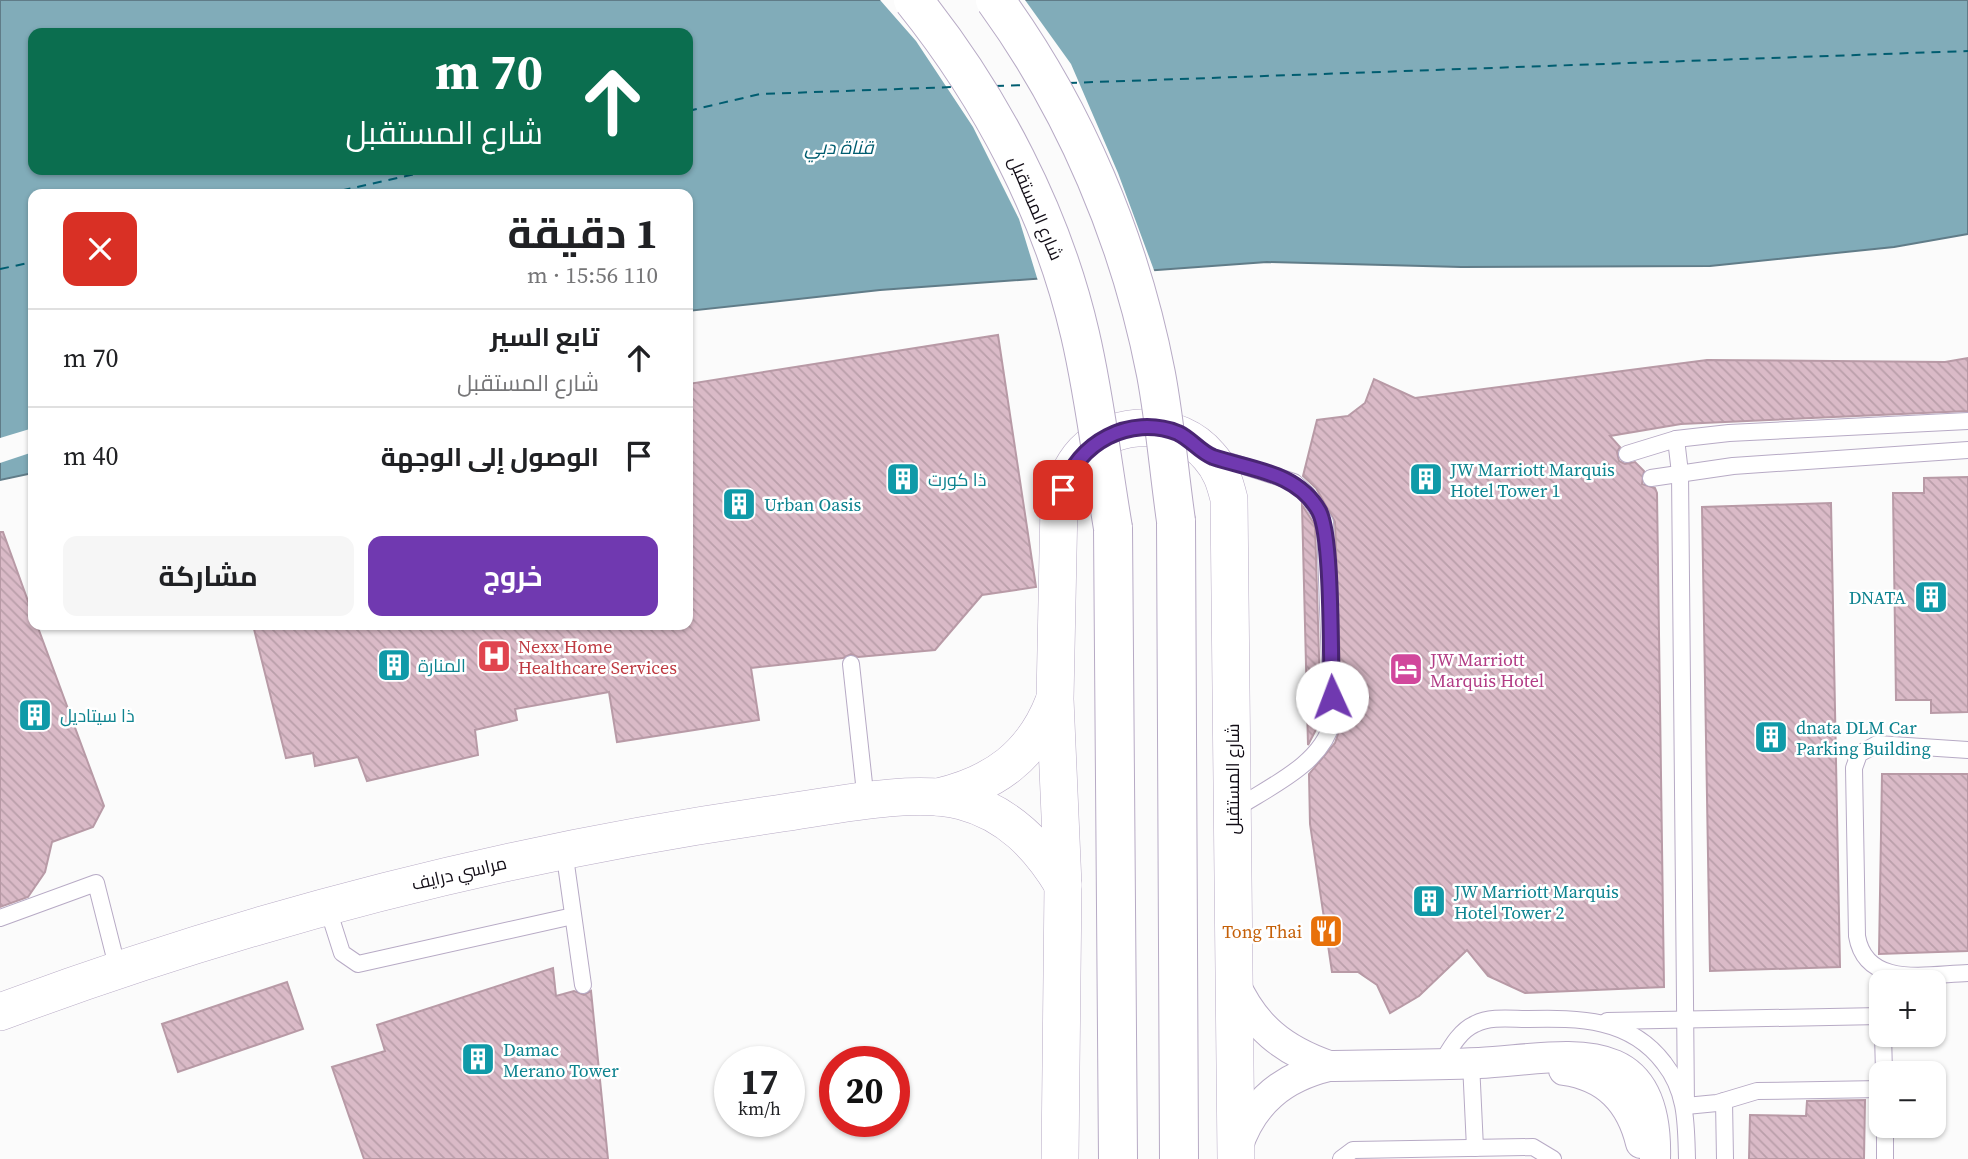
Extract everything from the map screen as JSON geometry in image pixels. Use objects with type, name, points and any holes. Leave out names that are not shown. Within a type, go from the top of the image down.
[{"type":"main road","name":"شارع المستقبل","points":[[913,0],[952,51],[985,104],[1041,215],[1080,332],[1094,397],[1113,528],[1118,1159]]},
{"type":"main road","points":[[995,0],[1045,75],[1103,194],[1125,256],[1156,372],[1175,521],[1179,1159]]},
{"type":"street","name":"شارع المستقبل","points":[[1060,1159],[1063,885],[1055,699],[1059,504],[1067,476],[1085,451],[1109,435],[1138,427],[1177,433],[1209,455],[1223,476],[1230,525],[1232,979],[1236,1155]]},
{"type":"street","name":"مراسي درايف","points":[[933,798],[979,785],[1018,759],[1034,741],[1055,699]]},
{"type":"street","name":"مراسي درايف","points":[[0,1012],[227,934],[423,880],[564,850],[702,825],[866,802],[933,798],[960,801],[1010,823],[1031,841],[1063,885]]},
{"type":"street","points":[[1232,979],[1243,1004],[1259,1026],[1280,1044],[1303,1057],[1329,1066]]},
{"type":"street","points":[[1236,1155],[1248,1120],[1269,1094],[1297,1076],[1329,1066],[1485,1063],[1572,1055],[1602,1059],[1634,1081],[1649,1103],[1655,1133],[1655,1159]]},
{"type":"street","points":[[1485,1063],[1576,1072],[1602,1082],[1628,1108],[1638,1131],[1644,1159]]},
{"type":"lane","points":[[1627,454],[1676,439],[1793,429],[1858,429],[1968,421]]},
{"type":"lane","points":[[1938,423],[1939,452]]},
{"type":"lane","points":[[1676,439],[1680,473],[1683,1018],[1687,1159]]},
{"type":"lane","points":[[1651,478],[1733,466],[1968,450]]},
{"type":"lane","points":[[1209,455],[1294,482],[1307,494],[1325,522],[1332,722],[1329,738],[1293,771],[1233,811]]},
{"type":"lane","points":[[851,664],[866,802]]},
{"type":"lane","points":[[1968,750],[1877,744],[1859,754],[1854,768],[1857,936],[1866,960],[1888,974],[1968,972]]},
{"type":"lane","points":[[564,850],[583,985]]},
{"type":"lane","points":[[0,918],[96,883],[118,970]]},
{"type":"lane","points":[[327,906],[342,953],[358,964],[573,916]]},
{"type":"lane","points":[[1441,1064],[1465,1030],[1485,1020],[1572,1018],[1599,1021],[1869,1016]]},
{"type":"lane","points":[[1599,1021],[1624,1030],[1646,1044],[1665,1063],[1686,1106]]},
{"type":"lane","points":[[1475,1148],[1485,1063]]},
{"type":"lane","points":[[1686,1106],[1724,1101],[1757,1091],[1869,1089]]},
{"type":"lane","points":[[1724,1101],[1725,1159]]},
{"type":"lane","points":[[1885,1138],[1885,1159]]},
{"type":"lane","points":[[1341,1159],[1353,1150],[1533,1147],[1553,1159]]},
{"type":"water","name":"قناة دبي","points":[[0,0],[1968,0],[1968,234],[1894,247],[1710,266],[1461,267],[1267,262],[880,290],[693,310],[693,189],[28,189],[28,474],[0,480]]},
{"type":"pier","points":[[880,0],[1025,0],[1071,64],[1118,173],[1155,273],[1038,281],[1019,219],[973,127],[916,41]]},
{"type":"pier","points":[[28,430],[28,454],[0,463],[0,438]]},
{"type":"building","points":[[998,335],[1036,587],[982,595],[935,650],[858,657],[851,654],[843,658],[751,668],[759,720],[617,742],[609,692],[515,709],[517,720],[475,730],[478,755],[367,781],[358,757],[315,766],[313,753],[286,758],[254,630],[693,630],[693,383]]},
{"type":"building","points":[[1968,358],[1968,411],[1681,424],[1610,436],[1620,447],[1617,452],[1619,461],[1625,464],[1635,462],[1644,471],[1642,484],[1655,488],[1657,493],[1664,987],[1525,993],[1488,976],[1467,950],[1419,996],[1390,1013],[1377,985],[1358,972],[1332,972],[1310,824],[1309,774],[1335,743],[1342,722],[1335,522],[1316,488],[1303,476],[1317,420],[1348,416],[1365,403],[1374,379],[1415,398],[1707,360],[1945,362]]},
{"type":"building","name":"DNATA","points":[[1968,477],[1968,712],[1931,713],[1931,700],[1896,700],[1893,493],[1924,493],[1924,478]]},
{"type":"building","name":"dnata DLM Car Parking Building","points":[[1831,503],[1840,967],[1710,971],[1702,507]]},
{"type":"building","points":[[1302,505],[1315,525],[1321,720],[1308,745]]},
{"type":"building","name":"ذا سيتاديل","points":[[0,532],[3,532],[28,601],[28,630],[39,630],[104,806],[93,827],[52,842],[45,872],[28,897],[0,907]]},
{"type":"building","points":[[1882,774],[1968,774],[1968,951],[1879,954]]},
{"type":"building","name":"Damac Merano Tower","points":[[553,968],[556,996],[574,991],[584,995],[591,991],[608,1159],[364,1159],[332,1067],[385,1051],[377,1025]]},
{"type":"building","points":[[287,982],[303,1029],[178,1072],[162,1024]]},
{"type":"building","points":[[1865,1100],[1864,1159],[1749,1159],[1750,1115],[1806,1116],[1807,1101]]},
{"type":"ferry route","points":[[1068,83],[1968,51]]},
{"type":"ferry route","points":[[995,86],[1028,85]]},
{"type":"ferry route","points":[[693,110],[760,94],[954,87]]},
{"type":"ferry route","points":[[348,189],[411,175]]},
{"type":"ferry route","points":[[0,269],[28,263]]},
{"type":"place","name":"ذا كورت","points":[[903,479]]},
{"type":"place","name":"JW Marriott Marquis Hotel Tower 1","points":[[1426,479]]},
{"type":"place","name":"Urban Oasis","points":[[739,504]]},
{"type":"place","name":"DNATA","points":[[1931,597]]},
{"type":"place","name":"Nexx Home Healthcare Services","points":[[494,656]]},
{"type":"place","name":"المنارة","points":[[394,665]]},
{"type":"place","name":"JW Marriott Marquis Hotel","points":[[1406,669]]},
{"type":"place","name":"ذا سيتاديل","points":[[35,715]]},
{"type":"place","name":"dnata DLM Car Parking Building","points":[[1771,737]]},
{"type":"place","name":"JW Marriott Marquis Hotel Tower 2","points":[[1429,901]]},
{"type":"place","name":"Tong Thai","points":[[1326,931]]},
{"type":"place","name":"Damac Merano Tower","points":[[478,1059]]},
{"type":"route","points":[[1063,490],[1067,476],[1085,451],[1109,435],[1138,427],[1177,433],[1194,442],[1209,455],[1294,482],[1307,494],[1325,522],[1332,697]]}]
